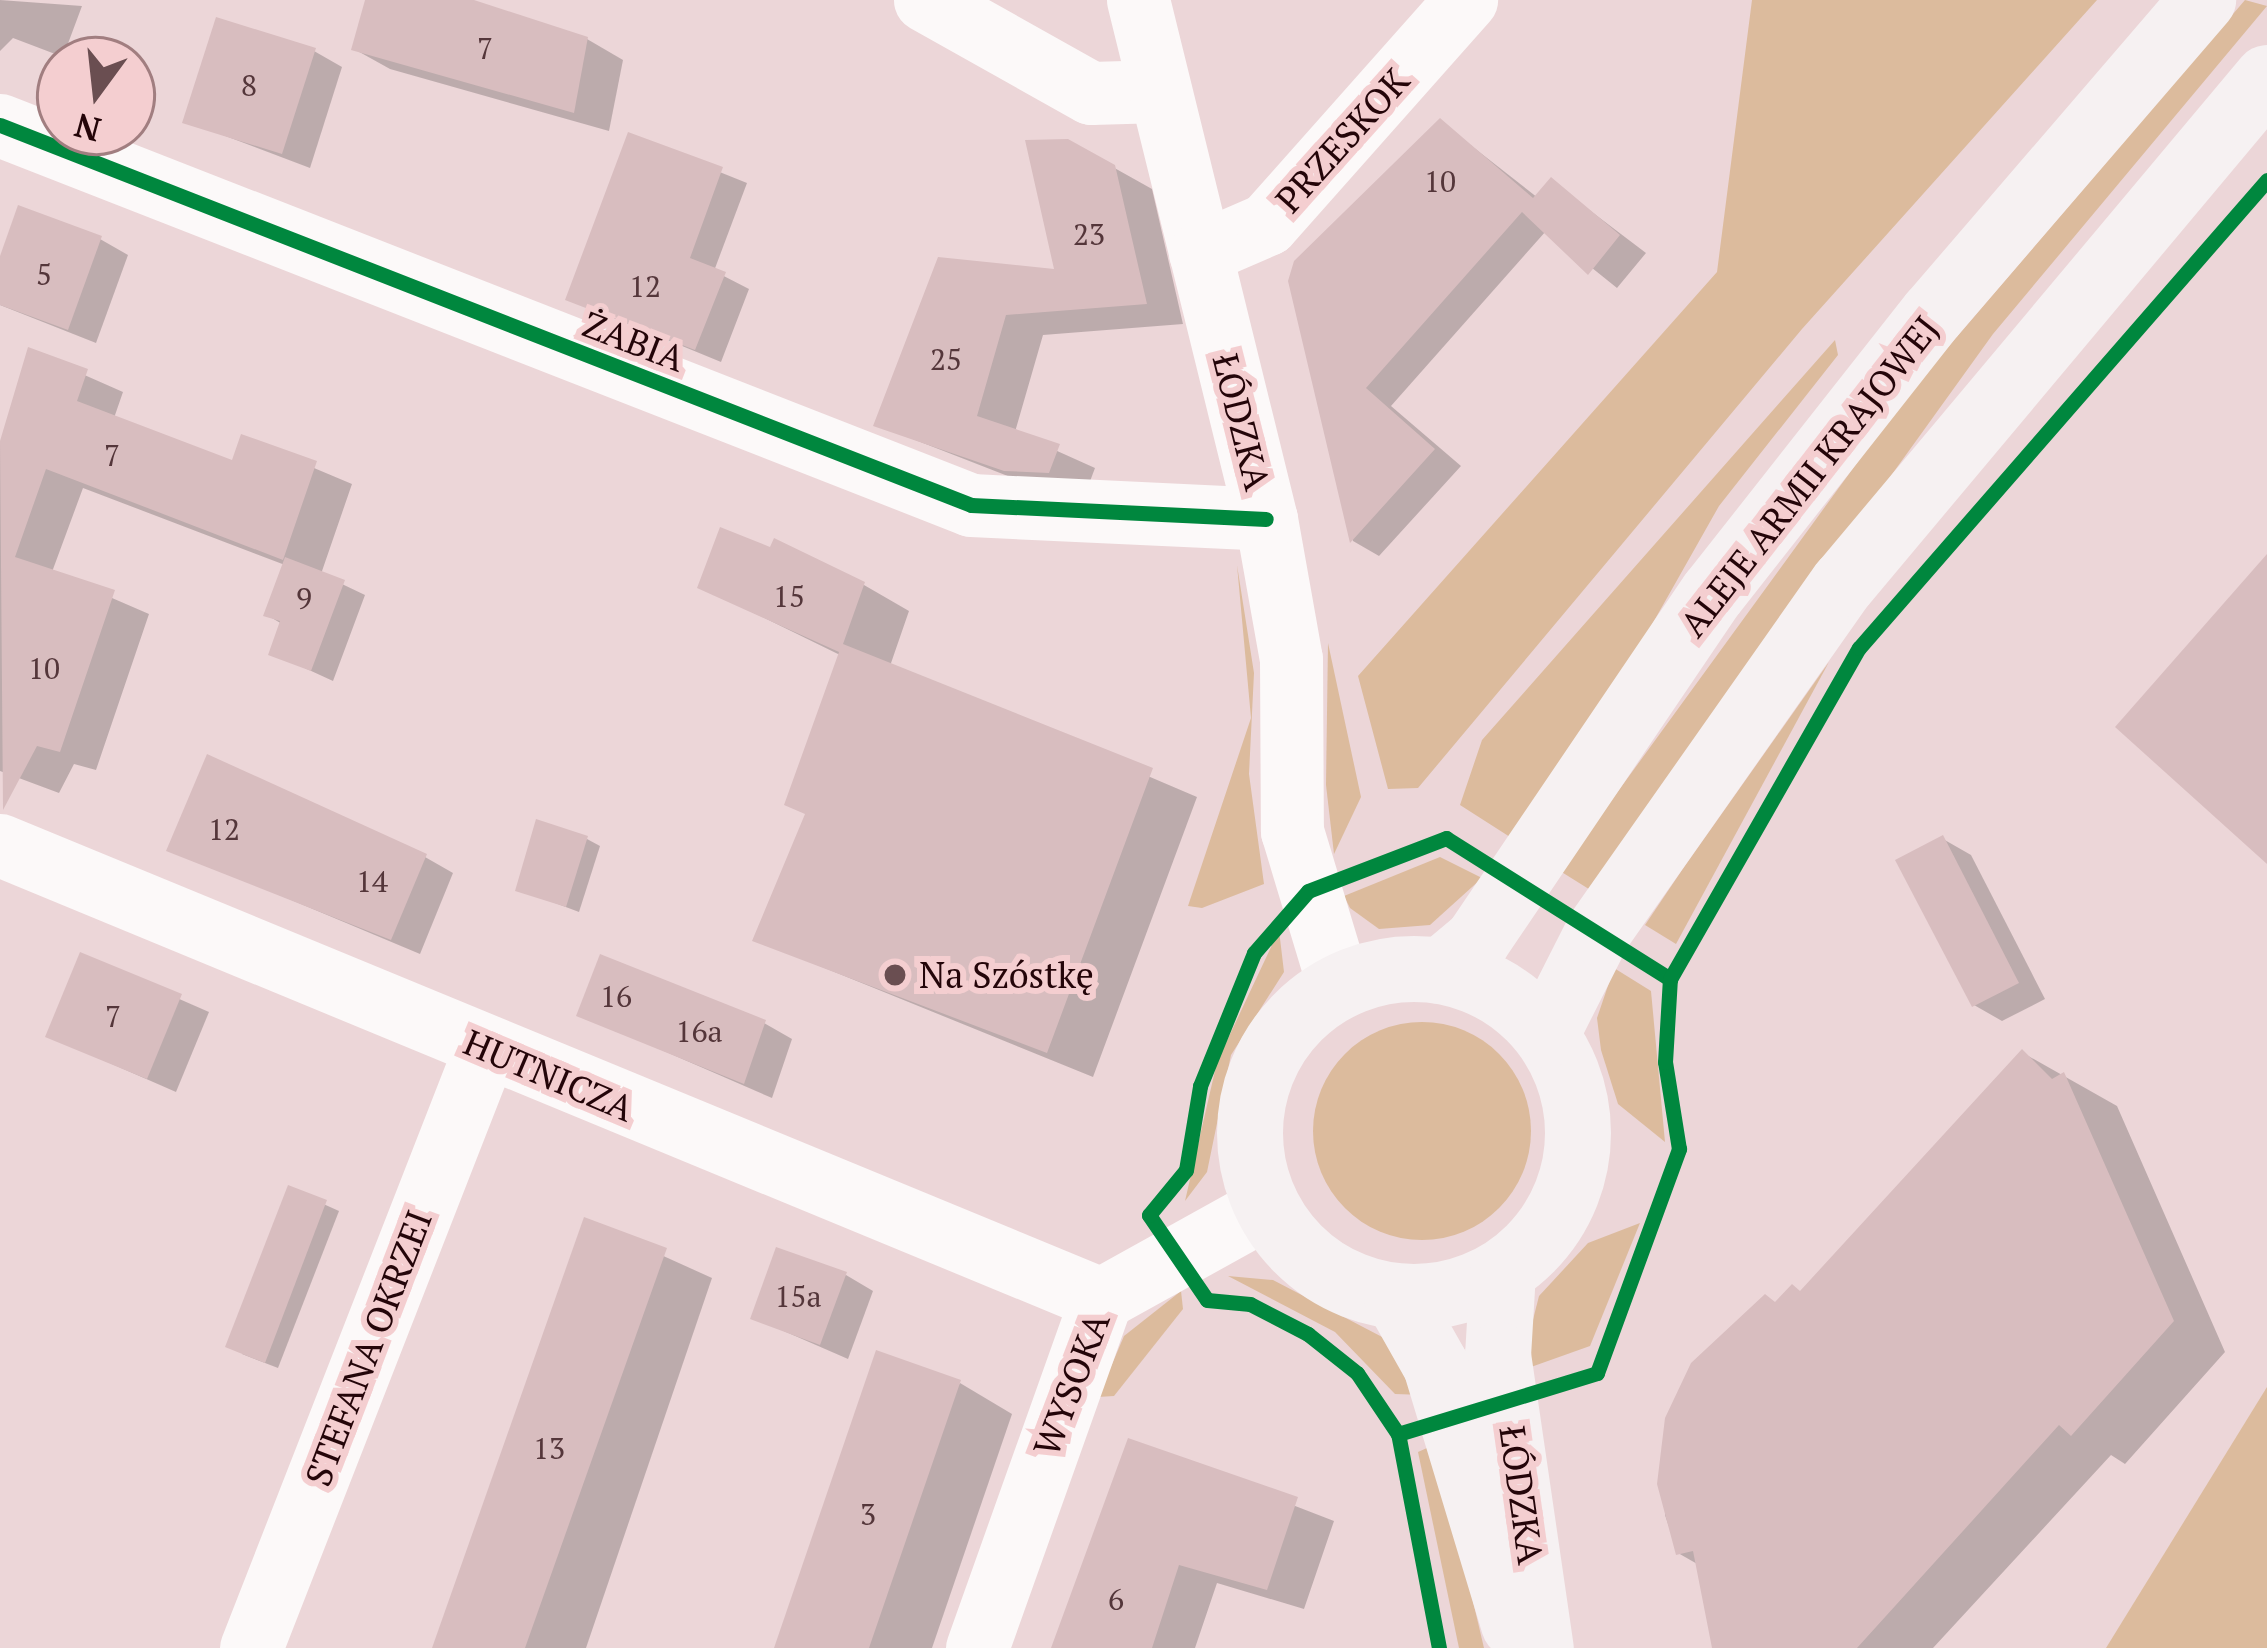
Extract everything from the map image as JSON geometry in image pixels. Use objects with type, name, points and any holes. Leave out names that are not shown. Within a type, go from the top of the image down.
[{"type":"main road","name":"ALEJE ARMII KRAJOWEJ","points":[[1441,971],[1477,941],[1713,593],[1932,315],[2204,0]]},
{"type":"main road","points":[[1546,1035],[1598,932],[1843,584],[2267,79]]},
{"type":"main road","points":[[1441,971],[1517,1004],[1546,1035],[1576,1099],[1574,1174],[1559,1213],[1504,1272],[1396,1297],[1321,1268],[1267,1207],[1250,1137],[1264,1067],[1306,1009],[1340,987],[1441,971]]},
{"type":"main road","name":"ŁÓDZKA","points":[[1504,1272],[1498,1355],[1540,1648]]},
{"type":"main road","name":"ŁÓDZKA","points":[[1396,1297],[1436,1366],[1522,1648]]},
{"type":"street","points":[[925,0],[1091,93],[1160,91]]},
{"type":"street","name":"ŁÓDZKA","points":[[1138,0],[1266,519],[1291,659],[1292,831],[1340,987]]},
{"type":"street","name":"PRZESKOK","points":[[1200,253],[1267,224],[1466,0]]},
{"type":"street","name":"ŻABIA","points":[[0,125],[971,505],[1266,519]]},
{"type":"street","name":"HUTNICZA","points":[[0,845],[1101,1299]]},
{"type":"street","name":"STEFANA OKRZEI","points":[[250,1648],[485,1048]]},
{"type":"street","name":"WYSOKA","points":[[977,1648],[1101,1299],[1267,1207]]},
{"type":"shaded area","points":[[1752,0],[2097,0],[1802,329],[1418,788],[1388,789],[1358,676],[1717,272]]},
{"type":"shaded area","points":[[2245,0],[2267,6],[1993,334],[1592,891],[1560,871],[1902,401]]},
{"type":"shaded area","points":[[1835,340],[1838,355],[1719,506],[1637,651],[1510,837],[1460,805],[1482,740]]},
{"type":"shaded area","points":[[1237,565],[1254,673],[1249,774],[1264,884],[1202,908],[1188,906],[1251,718]]},
{"type":"shaded area","points":[[1328,643],[1361,797],[1334,854],[1326,785]]},
{"type":"shaded area","points":[[1829,662],[1676,944],[1645,925],[1682,870]]},
{"type":"shaded area","points":[[1440,857],[1482,878],[1430,925],[1379,929],[1350,908],[1344,896]]},
{"type":"shaded area","points":[[1279,930],[1284,972],[1231,1055],[1207,1172],[1185,1201],[1217,1062]]},
{"type":"shaded area","points":[[1614,968],[1651,991],[1665,1142],[1618,1104],[1601,1050],[1597,1018]]},
{"type":"shaded area","points":[[1422,1022],[1464,1030],[1499,1054],[1523,1089],[1531,1131],[1523,1173],[1499,1208],[1464,1232],[1422,1240],[1380,1232],[1345,1208],[1321,1173],[1313,1131],[1321,1089],[1345,1054],[1380,1030]]},
{"type":"shaded area","points":[[1640,1223],[1590,1346],[1520,1371],[1539,1296],[1588,1243]]},
{"type":"shaded area","points":[[1228,1276],[1273,1280],[1386,1339],[1424,1395],[1395,1394],[1335,1332]]},
{"type":"shaded area","points":[[1181,1291],[1183,1309],[1114,1396],[1098,1397],[1124,1336]]},
{"type":"shaded area","points":[[2267,1387],[2267,1648],[2106,1648]]},
{"type":"shaded area","points":[[1436,1444],[1484,1648],[1459,1648],[1418,1452]]},
{"type":"building","points":[[365,0],[474,0],[588,37],[574,113],[351,50]]},
{"type":"building","points":[[216,17],[316,48],[282,154],[182,123]]},
{"type":"building","points":[[1440,118],[1533,198],[1551,177],[1620,235],[1588,275],[1522,212],[1366,388],[1435,449],[1350,543],[1288,281],[1294,261]]},
{"type":"building","points":[[628,132],[723,167],[690,258],[726,272],[695,350],[565,300]]},
{"type":"building","points":[[1068,139],[1115,165],[1147,304],[1006,315],[977,416],[1060,444],[1049,473],[1004,471],[873,426],[938,257],[1054,269],[1025,140]]},
{"type":"building","points":[[18,205],[102,236],[68,330],[0,305],[0,256]]},
{"type":"building","points":[[28,347],[88,369],[77,401],[232,460],[241,434],[317,461],[283,560],[46,469],[15,557],[115,590],[60,752],[37,746],[3,810],[0,441]]},
{"type":"building","points":[[720,527],[770,547],[774,538],[865,582],[843,644],[1153,768],[1047,1053],[752,941],[805,814],[784,805],[839,652],[697,588]]},
{"type":"building","points":[[2267,554],[2267,864],[2115,727]]},
{"type":"building","points":[[285,557],[345,580],[311,671],[268,655],[280,621],[263,616]]},
{"type":"building","points":[[207,754],[427,854],[391,940],[166,851]]},
{"type":"building","points":[[536,819],[588,836],[566,907],[515,891]]},
{"type":"building","points":[[1943,835],[2019,983],[1972,1007],[1895,860]]},
{"type":"building","points":[[80,952],[182,994],[147,1079],[45,1037]]},
{"type":"building","points":[[600,954],[766,1020],[744,1084],[576,1016]]},
{"type":"building","points":[[2022,1049],[2052,1079],[2064,1072],[2174,1321],[2071,1436],[2059,1425],[1857,1648],[1712,1648],[1693,1551],[1676,1555],[1657,1484],[1665,1418],[1691,1363],[1765,1294],[1775,1302],[1792,1284],[1800,1291]]},
{"type":"building","points":[[288,1185],[327,1200],[265,1363],[225,1347]]},
{"type":"building","points":[[584,1217],[667,1248],[525,1648],[432,1648]]},
{"type":"building","points":[[776,1247],[847,1272],[820,1345],[750,1319]]},
{"type":"building","points":[[876,1350],[961,1380],[869,1648],[774,1648]]},
{"type":"building","points":[[1128,1438],[1298,1497],[1267,1590],[1179,1565],[1152,1648],[1051,1648]]},
{"type":"cycle path","points":[[0,125],[971,505],[1266,519]]},
{"type":"cycle path","points":[[1439,1648],[1398,1434],[1597,1373],[1679,1149],[1665,1062],[1670,979],[1859,648],[2267,180]]},
{"type":"cycle path","points":[[1398,1434],[1357,1373],[1308,1334],[1250,1304],[1207,1300],[1149,1215],[1186,1170],[1200,1086],[1254,953],[1308,891],[1446,838],[1670,979]]},
{"type":"place","name":"Na Szóstkę","points":[[895,975]]}]
